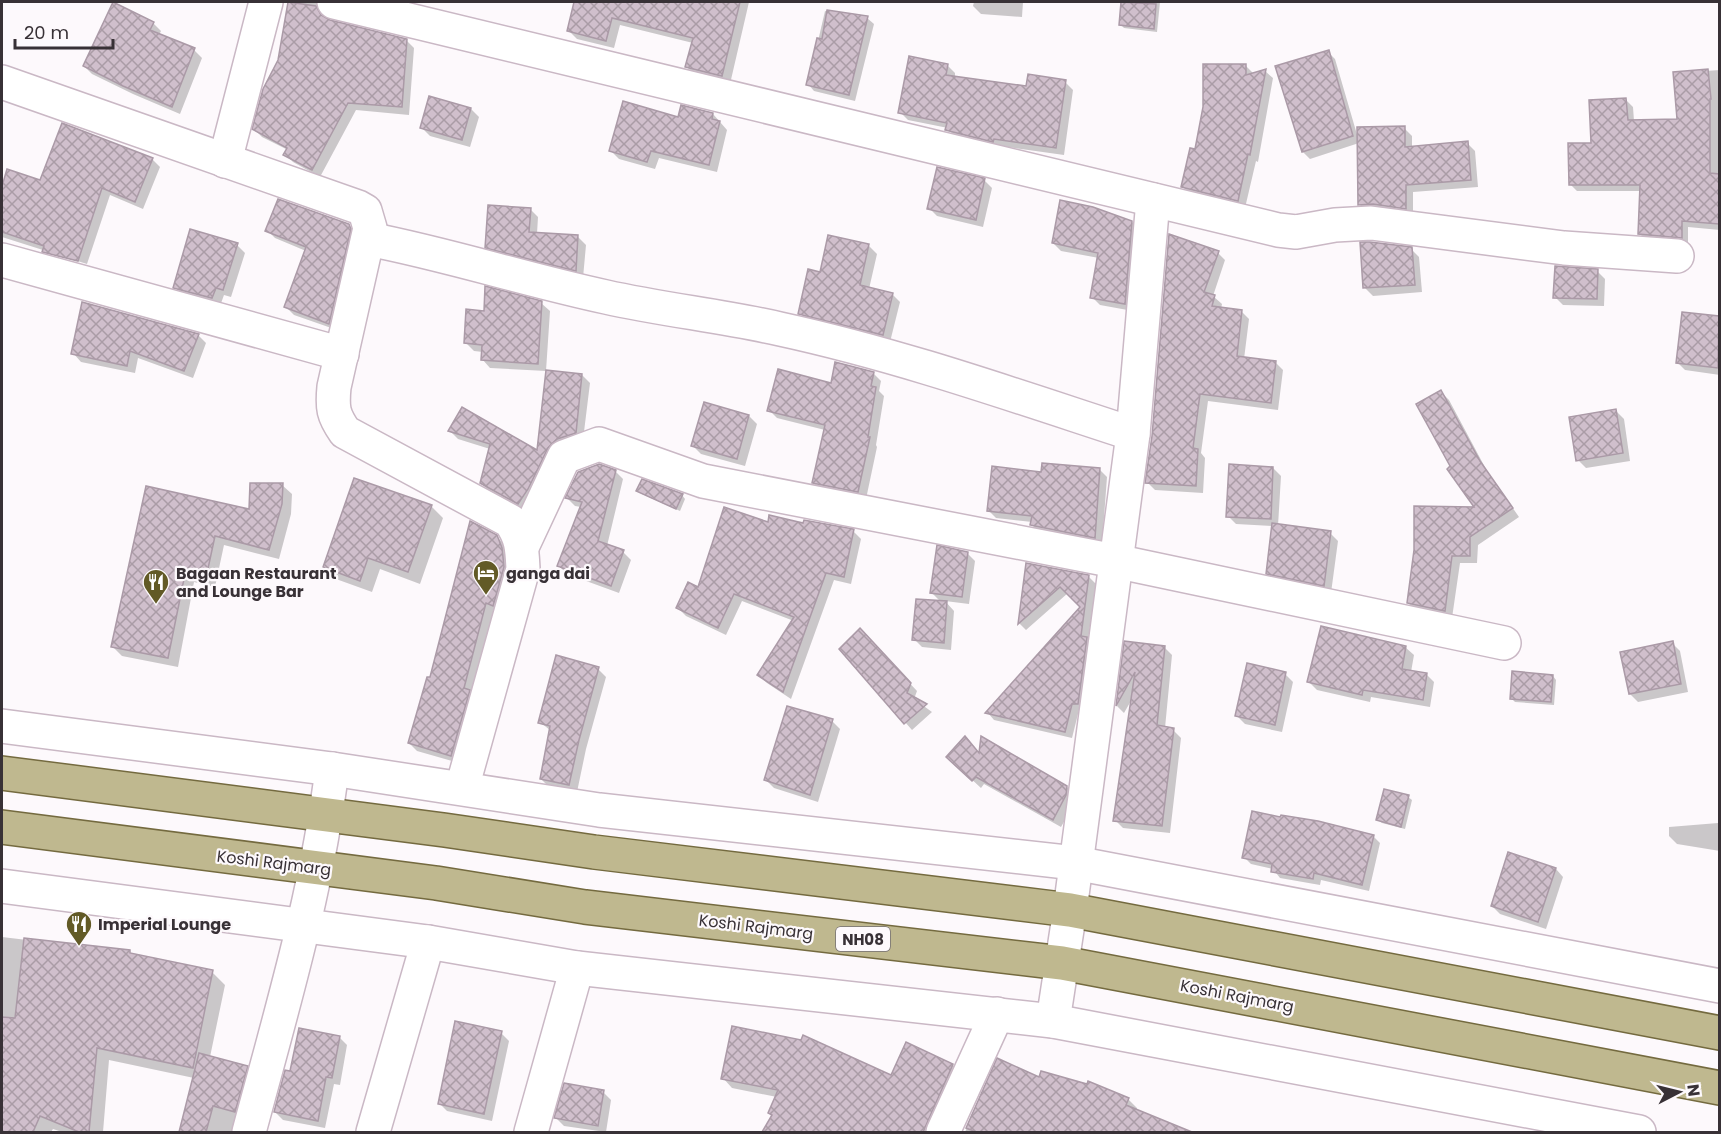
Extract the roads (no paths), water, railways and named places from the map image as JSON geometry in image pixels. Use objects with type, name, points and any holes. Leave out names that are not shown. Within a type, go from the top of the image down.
[{"type":"main road","points":[[2,773],[594,852],[1070,910],[1719,1033]]},
{"type":"main road","name":"Koshi Rajmarg","points":[[2,827],[436,883],[585,907],[1062,963],[1719,1088]]},
{"type":"street","points":[[225,160],[266,2]]},
{"type":"street","points":[[334,2],[1278,230],[1296,232],[1335,225],[1371,223],[1564,248],[1677,256]]},
{"type":"street","points":[[2,82],[358,207],[365,212],[370,228],[334,387],[332,407],[336,420],[345,432],[510,521],[519,534],[522,547],[523,569],[462,788]]},
{"type":"street","points":[[1053,1021],[1070,910],[1133,434],[1153,200]]},
{"type":"street","points":[[368,239],[607,297],[803,334],[917,364],[1133,434]]},
{"type":"street","points":[[2,260],[342,354]]},
{"type":"street","points":[[522,547],[564,457],[599,444],[704,481],[1115,561],[1503,642]]},
{"type":"street","points":[[2,726],[332,769],[599,810],[1075,863],[1719,986]]},
{"type":"street","points":[[249,1132],[304,926],[326,816],[332,769]]},
{"type":"street","points":[[2,886],[428,942],[577,968],[1053,1021],[1639,1132]]},
{"type":"street","points":[[373,1132],[428,942]]},
{"type":"street","points":[[531,1132],[577,968]]},
{"type":"street","points":[[943,1132],[997,1014]]},
{"type":"place","name":"ganga dai","points":[[486,596]]},
{"type":"place","name":"Bagaan Restaurant and Lounge Bar","points":[[156,605]]},
{"type":"place","name":"Imperial Lounge","points":[[79,947]]}]
